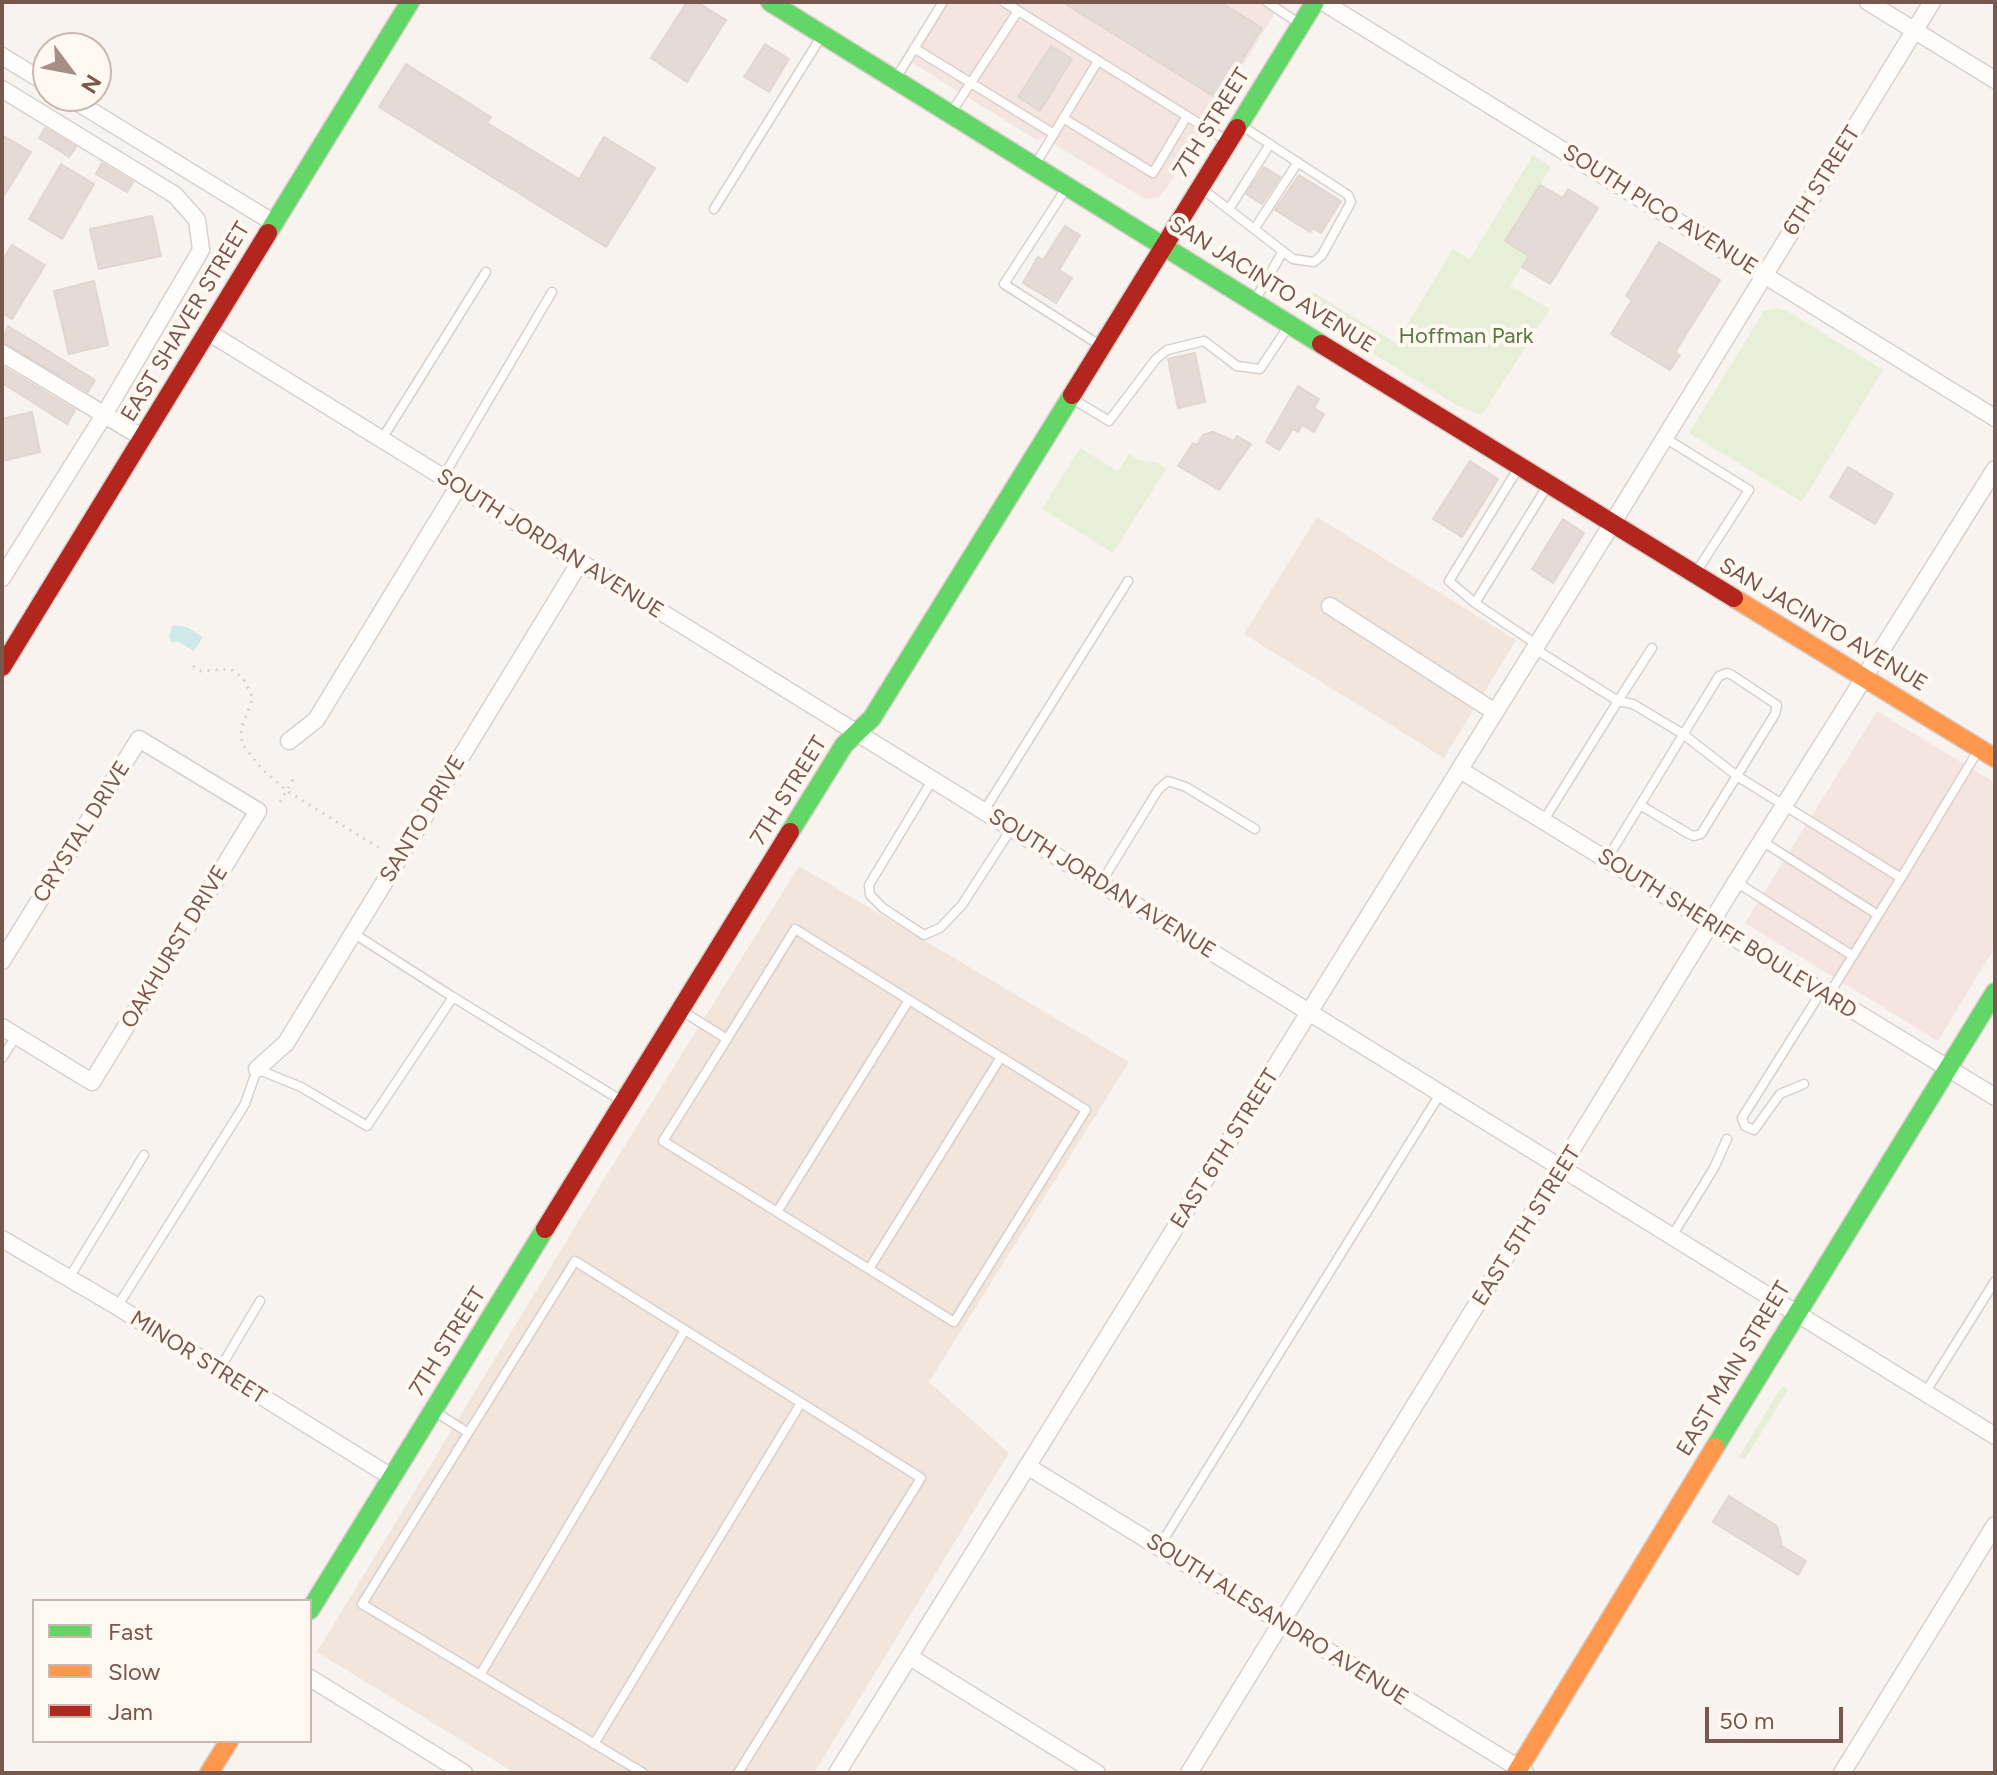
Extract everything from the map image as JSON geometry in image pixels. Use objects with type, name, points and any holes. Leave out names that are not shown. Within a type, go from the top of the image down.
[{"type":"street","name":"EAST SHAVER STREET","points":[[2,667],[410,2]]},
{"type":"street","name":"SAN JACINTO AVENUE","points":[[770,2],[1987,753]]},
{"type":"street","name":"7TH STREET","points":[[312,1607],[844,745],[872,718],[1315,2]]},
{"type":"street","name":"SOUTH PICO AVENUE","points":[[1323,2],[1995,418]]},
{"type":"street","points":[[1868,2],[1995,80]]},
{"type":"street","name":"6TH STREET","points":[[1612,524],[1932,2]]},
{"type":"street","points":[[2,56],[32,74]]},
{"type":"street","points":[[2,89],[175,195],[197,220],[201,250],[104,415],[2,578]]},
{"type":"street","points":[[93,112],[274,223]]},
{"type":"street","name":"SOUTH JORDAN AVENUE","points":[[208,332],[1995,1436]]},
{"type":"street","points":[[2,353],[143,438]]},
{"type":"street","name":"EAST 5TH STREET","points":[[1189,1773],[1563,1169],[1736,882],[1995,469]]},
{"type":"street","points":[[289,741],[316,720],[458,487]]},
{"type":"street","name":"EAST 6TH STREET","points":[[837,1773],[1612,524]]},
{"type":"street","name":"SANTO DRIVE","points":[[257,1069],[286,1043],[580,562]]},
{"type":"street","points":[[1330,606],[1495,712]]},
{"type":"street","name":"CRYSTAL DRIVE","points":[[2,961],[139,739],[258,811]]},
{"type":"street","name":"SOUTH SHERIFF BOULEVARD","points":[[1460,770],[1995,1097]]},
{"type":"street","name":"OAKHURST DRIVE","points":[[9,1031],[92,1082],[258,811]]},
{"type":"street","name":"EAST MAIN STREET","points":[[1521,1771],[1796,1313],[1995,992]]},
{"type":"street","name":"MINOR STREET","points":[[2,1239],[393,1478]]},
{"type":"street","name":"SOUTH ALESANDRO AVENUE","points":[[1027,1466],[1521,1771]]},
{"type":"street","points":[[1842,1773],[1995,1525]]},
{"type":"street","points":[[910,1657],[1097,1773]]},
{"type":"street","points":[[312,1679],[464,1773]]},
{"type":"street","points":[[209,1773],[228,1743]]},
{"type":"lane","points":[[895,79],[943,2]]},
{"type":"lane","points":[[1004,2],[1228,142]]},
{"type":"lane","points":[[1267,2],[1301,24]]},
{"type":"lane","points":[[951,113],[1018,11]]},
{"type":"lane","points":[[714,209],[823,34]]},
{"type":"lane","points":[[914,48],[1054,134]]},
{"type":"lane","points":[[1035,165],[1098,61]]},
{"type":"lane","points":[[1063,118],[1153,173],[1187,116]]},
{"type":"lane","points":[[1200,187],[1293,259],[1314,262],[1322,255],[1351,202],[1348,195],[1239,124]]},
{"type":"lane","points":[[1229,209],[1270,144]]},
{"type":"lane","points":[[1255,228],[1298,162]]},
{"type":"lane","points":[[1068,186],[1004,284],[1101,347]]},
{"type":"lane","points":[[1254,302],[1283,251]]},
{"type":"lane","points":[[382,440],[486,272]]},
{"type":"lane","points":[[442,478],[552,292]]},
{"type":"lane","points":[[1070,398],[1109,421],[1156,359],[1167,350],[1204,341],[1237,366],[1260,369],[1290,324]]},
{"type":"lane","points":[[1665,438],[1749,490],[1695,575]]},
{"type":"lane","points":[[1519,466],[1449,581],[1536,647],[1618,701],[1633,704],[1683,734],[1737,776],[1901,878]]},
{"type":"lane","points":[[1475,603],[1549,485]]},
{"type":"lane","points":[[984,811],[1128,581]]},
{"type":"lane","points":[[1543,822],[1652,648]]},
{"type":"lane","points":[[1607,859],[1683,734],[1722,674],[1732,675],[1777,705],[1775,714],[1698,836],[1689,834],[1640,805]]},
{"type":"lane","points":[[1804,1084],[1780,1094],[1754,1130],[1745,1126],[1742,1118],[1987,753]]},
{"type":"lane","points":[[933,779],[869,885],[870,895],[883,908],[924,935],[940,928],[962,905],[1012,828]]},
{"type":"lane","points":[[1101,883],[1158,790],[1168,781],[1186,787],[1255,829]]},
{"type":"lane","points":[[1762,841],[1878,915]]},
{"type":"lane","points":[[1736,882],[1853,956]]},
{"type":"lane","points":[[795,929],[909,1000],[1086,1110],[954,1322],[663,1141],[795,929]]},
{"type":"lane","points":[[353,933],[624,1102]]},
{"type":"lane","points":[[117,1307],[245,1104],[257,1069],[301,1087],[367,1126],[453,997]]},
{"type":"lane","points":[[777,1212],[909,1000]]},
{"type":"lane","points":[[681,1010],[727,1039]]},
{"type":"lane","points":[[2,1058],[9,1031]]},
{"type":"lane","points":[[869,1269],[1001,1057]]},
{"type":"lane","points":[[1159,1547],[1440,1094]]},
{"type":"lane","points":[[1672,1237],[1714,1168],[1727,1139]]},
{"type":"lane","points":[[69,1279],[144,1155]]},
{"type":"lane","points":[[643,1773],[362,1604],[575,1261],[921,1478],[738,1773]]},
{"type":"lane","points":[[1925,1393],[1995,1281]]},
{"type":"lane","points":[[218,1371],[260,1301]]},
{"type":"lane","points":[[480,1675],[685,1330]]},
{"type":"lane","points":[[594,1744],[801,1403]]},
{"type":"lane","points":[[434,1411],[467,1432]]},
{"type":"path","points":[[193,666],[201,671],[230,669],[243,678],[253,698],[241,729],[242,744],[262,769],[287,791],[381,849]]},
{"type":"path","points":[[280,802],[296,774]]},
{"type":"shaded area","points":[[938,2],[1282,2],[1166,189],[1159,197],[1145,199],[1042,137],[1038,141],[903,57]]},
{"type":"shaded area","points":[[1317,517],[1516,640],[1444,758],[1244,634]]},
{"type":"shaded area","points":[[1877,711],[1995,783],[1995,947],[1938,1041],[1745,923]]},
{"type":"shaded area","points":[[799,866],[1129,1062],[929,1382],[1009,1453],[814,1773],[515,1773],[317,1652],[601,1184]]},
{"type":"green space","name":"Hoffman Park","points":[[1533,155],[1551,167],[1505,241],[1529,256],[1510,286],[1550,309],[1482,415],[1458,406],[1309,314],[1305,305],[1313,292],[1396,343],[1453,249],[1470,259]]},
{"type":"green space","points":[[1777,308],[1787,311],[1883,370],[1802,502],[1689,433],[1764,311]]},
{"type":"green space","points":[[1080,448],[1118,471],[1129,454],[1140,460],[1158,463],[1166,469],[1113,553],[1042,509]]},
{"type":"green space","points":[[1782,1386],[1788,1390],[1745,1459],[1738,1458]]},
{"type":"water","points":[[173,625],[187,627],[203,637],[194,651],[177,641],[172,643],[169,637]]},
{"type":"building","points":[[687,2],[697,2],[726,20],[687,82],[651,58]]},
{"type":"building","points":[[1062,2],[1220,2],[1262,28],[1218,99]]},
{"type":"building","points":[[765,44],[789,59],[769,92],[744,77]]},
{"type":"building","points":[[1051,46],[1072,59],[1040,111],[1018,97]]},
{"type":"building","points":[[406,64],[491,117],[487,123],[579,179],[604,137],[655,168],[606,247],[379,107]]},
{"type":"building","points":[[45,128],[76,147],[69,157],[39,138]]},
{"type":"building","points":[[2,135],[31,152],[2,199]]},
{"type":"building","points":[[102,163],[133,182],[127,192],[96,174]]},
{"type":"building","points":[[61,164],[94,184],[62,239],[29,219]]},
{"type":"building","points":[[1264,167],[1280,177],[1262,204],[1246,194]]},
{"type":"building","points":[[1299,175],[1341,201],[1321,233],[1313,228],[1310,232],[1275,210]]},
{"type":"building","points":[[1540,185],[1563,198],[1568,189],[1598,208],[1550,284],[1522,267],[1529,256],[1505,241]]},
{"type":"building","points":[[152,216],[161,256],[99,269],[90,229]]},
{"type":"building","points":[[1065,226],[1080,235],[1059,270],[1072,278],[1056,303],[1023,283],[1038,257],[1043,260]]},
{"type":"building","points":[[1659,242],[1720,280],[1675,352],[1680,355],[1670,370],[1611,334],[1632,300],[1626,296]]},
{"type":"building","points":[[12,245],[45,265],[12,319],[2,313],[2,261]]},
{"type":"building","points":[[94,281],[108,345],[69,354],[54,291]]},
{"type":"building","points":[[8,326],[95,380],[88,392],[2,342]]},
{"type":"building","points":[[1195,353],[1205,402],[1178,408],[1168,359]]},
{"type":"building","points":[[2,366],[75,410],[67,424],[2,383]]},
{"type":"building","points":[[1298,386],[1319,399],[1314,408],[1324,414],[1314,432],[1302,425],[1298,432],[1293,429],[1279,450],[1266,442]]},
{"type":"building","points":[[32,412],[40,452],[2,461],[2,419]]},
{"type":"building","points":[[1213,432],[1234,441],[1237,436],[1251,444],[1219,490],[1178,466],[1193,443],[1197,445],[1203,435]]},
{"type":"building","points":[[1470,461],[1498,479],[1462,537],[1433,519]]},
{"type":"building","points":[[1848,467],[1893,494],[1875,524],[1830,497]]},
{"type":"building","points":[[1563,519],[1584,533],[1553,583],[1532,569]]},
{"type":"building","points":[[1729,1496],[1777,1526],[1782,1546],[1806,1561],[1798,1575],[1713,1522]]},
{"type":"traffic: fast","points":[[268,233],[410,2]]},
{"type":"traffic: fast","points":[[770,2],[1321,344]]},
{"type":"traffic: fast","points":[[1237,128],[1315,2]]},
{"type":"traffic: fast","points":[[790,832],[844,745],[872,718],[1072,395]]},
{"type":"traffic: fast","points":[[1715,1447],[1995,992]]},
{"type":"traffic: fast","points":[[312,1607],[545,1229]]},
{"type":"traffic: slow","points":[[1734,598],[1995,758]]},
{"type":"traffic: slow","points":[[1516,1773],[1715,1447]]},
{"type":"traffic: slow","points":[[209,1773],[228,1743]]},
{"type":"traffic: jam","points":[[1072,395],[1237,128]]},
{"type":"traffic: jam","points":[[2,667],[268,233]]},
{"type":"traffic: jam","points":[[1321,344],[1734,598]]},
{"type":"traffic: jam","points":[[545,1229],[790,832]]}]
